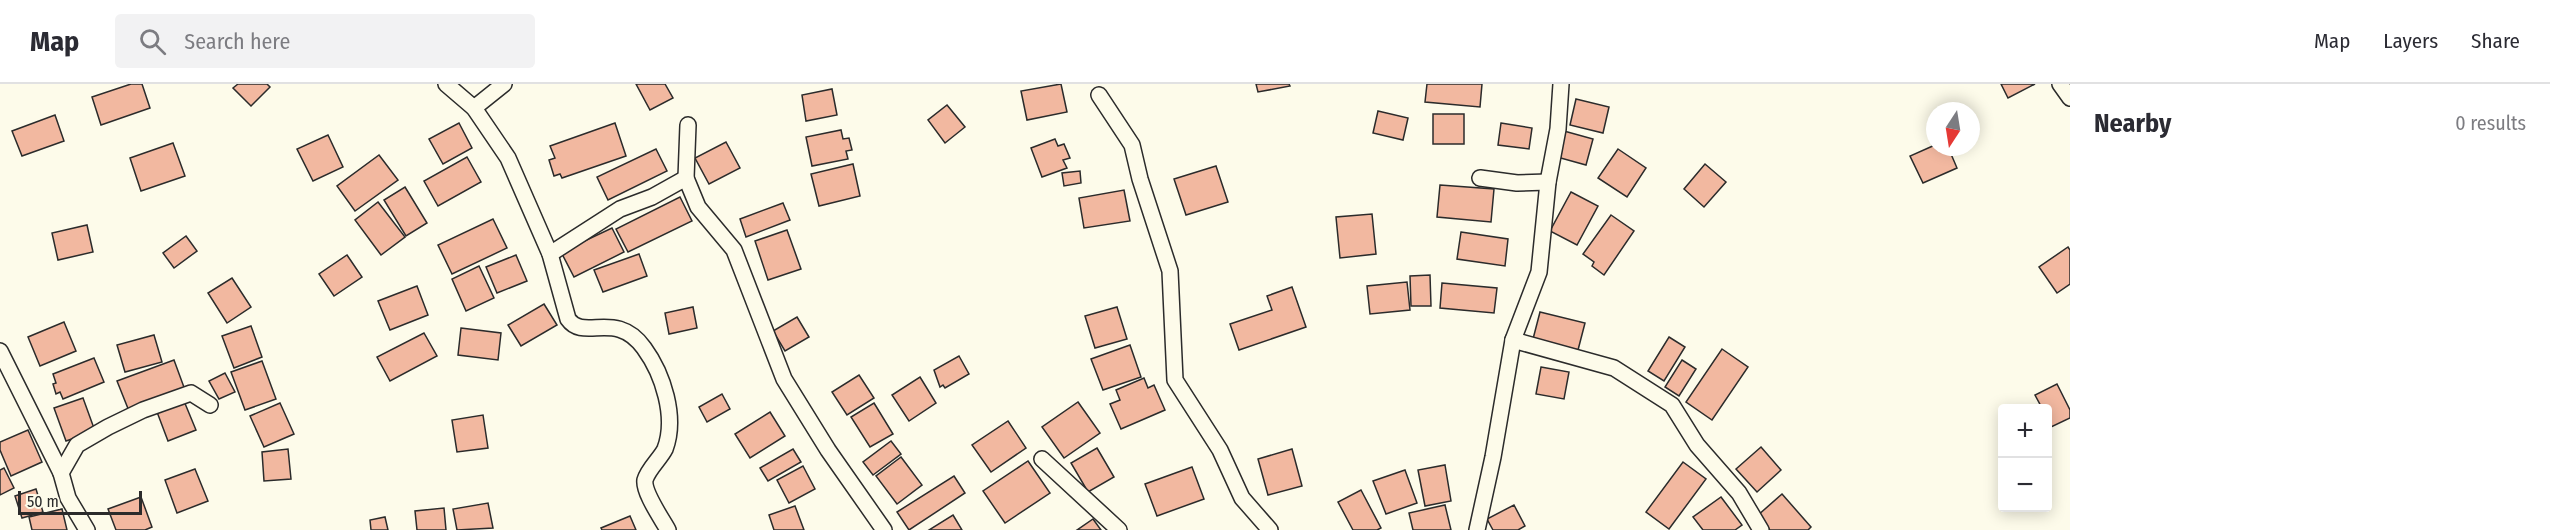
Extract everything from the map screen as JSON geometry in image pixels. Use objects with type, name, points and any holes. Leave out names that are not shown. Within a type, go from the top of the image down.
[{"type":"street","points":[[446,84],[474,108],[508,158],[550,254],[568,319],[580,328],[612,327],[628,331],[643,347],[658,372],[667,400],[669,430],[664,449],[645,480],[646,490],[668,530]]},
{"type":"street","points":[[474,108],[504,84]]},
{"type":"street","points":[[1477,530],[1493,458],[1513,340],[1539,272],[1548,182],[1558,129],[1561,84]]},
{"type":"street","points":[[2060,84],[2070,98]]},
{"type":"street","points":[[1099,95],[1132,145],[1140,179],[1170,271],[1175,380],[1220,450],[1242,498],[1270,530]]},
{"type":"street","points":[[688,125],[686,178],[698,207],[734,250],[784,380],[828,450],[884,530]]},
{"type":"street","points":[[550,254],[620,208],[652,197],[686,178]]},
{"type":"street","points":[[1480,178],[1517,183],[1548,182]]},
{"type":"street","points":[[1513,340],[1614,368],[1672,405],[1697,445],[1738,493],[1761,530]]},
{"type":"street","points":[[0,351],[61,473],[68,498],[87,530]]},
{"type":"street","points":[[61,473],[77,445],[143,410],[191,393],[210,405]]},
{"type":"street","points":[[1042,459],[1119,530]]},
{"type":"building","points":[[131,84],[142,84],[150,108],[101,125],[92,97]]},
{"type":"building","points":[[238,84],[267,84],[270,87],[251,106],[233,88]]},
{"type":"building","points":[[636,84],[665,84],[673,98],[650,110]]},
{"type":"building","points":[[1061,84],[1067,112],[1027,120],[1021,91]]},
{"type":"building","points":[[1256,84],[1289,84],[1290,86],[1258,92]]},
{"type":"building","points":[[1427,84],[1482,84],[1480,107],[1425,102]]},
{"type":"building","points":[[2001,84],[2035,84],[2008,98]]},
{"type":"building","points":[[832,89],[837,115],[806,121],[802,95]]},
{"type":"building","points":[[1576,99],[1609,107],[1603,133],[1570,125]]},
{"type":"building","points":[[947,105],[965,127],[945,143],[928,120]]},
{"type":"building","points":[[1378,111],[1408,118],[1403,140],[1373,133]]},
{"type":"building","points":[[1433,114],[1464,114],[1464,144],[1433,144]]},
{"type":"building","points":[[55,115],[64,141],[22,156],[12,131]]},
{"type":"building","points":[[459,123],[472,148],[443,164],[429,139]]},
{"type":"building","points":[[615,123],[626,156],[562,178],[560,174],[554,176],[549,160],[555,158],[550,146]]},
{"type":"building","points":[[1501,123],[1532,128],[1529,149],[1498,145]]},
{"type":"building","points":[[841,130],[843,139],[849,138],[852,150],[846,151],[848,159],[812,166],[806,137]]},
{"type":"building","points":[[1564,131],[1593,139],[1586,165],[1557,157]]},
{"type":"building","points":[[328,135],[343,167],[313,181],[297,149]]},
{"type":"building","points":[[1055,139],[1058,146],[1064,144],[1070,158],[1063,160],[1067,168],[1042,177],[1031,148]]},
{"type":"building","points":[[726,142],[740,168],[709,184],[695,158]]},
{"type":"building","points":[[173,143],[185,176],[141,191],[130,158]]},
{"type":"building","points":[[656,149],[667,171],[608,200],[597,177]]},
{"type":"building","points":[[1618,149],[1646,168],[1627,197],[1598,178]]},
{"type":"building","points":[[1926,149],[1926,156],[1952,156],[1957,168],[1923,183],[1910,156]]},
{"type":"building","points":[[379,155],[398,180],[355,211],[337,186]]},
{"type":"building","points":[[467,157],[481,182],[438,206],[424,181]]},
{"type":"building","points":[[853,164],[860,196],[819,206],[811,174]]},
{"type":"building","points":[[1705,164],[1726,182],[1704,207],[1684,189]]},
{"type":"building","points":[[1216,166],[1228,202],[1186,215],[1174,179]]},
{"type":"building","points":[[1080,171],[1081,183],[1064,186],[1062,173]]},
{"type":"building","points":[[1440,185],[1494,189],[1491,222],[1437,217]]},
{"type":"building","points":[[405,187],[427,223],[406,236],[384,200]]},
{"type":"building","points":[[1124,190],[1130,221],[1084,228],[1079,198]]},
{"type":"building","points":[[1571,192],[1598,206],[1577,245],[1550,231]]},
{"type":"building","points":[[680,197],[692,221],[628,252],[616,229]]},
{"type":"building","points":[[378,202],[405,237],[381,255],[355,220]]},
{"type":"building","points":[[783,203],[790,220],[746,237],[740,219]]},
{"type":"building","points":[[1372,214],[1376,254],[1340,258],[1336,217]]},
{"type":"building","points":[[1611,215],[1634,231],[1604,275],[1592,266],[1594,262],[1583,254]]},
{"type":"building","points":[[493,219],[507,248],[452,274],[438,245]]},
{"type":"building","points":[[87,225],[93,252],[58,260],[52,233]]},
{"type":"building","points":[[612,228],[624,252],[574,277],[561,252]]},
{"type":"building","points":[[787,230],[801,269],[768,280],[755,241]]},
{"type":"building","points":[[1461,232],[1508,239],[1505,266],[1457,259]]},
{"type":"building","points":[[186,236],[197,251],[174,268],[163,253]]},
{"type":"building","points":[[2068,247],[2070,250],[2070,284],[2057,293],[2039,267]]},
{"type":"building","points":[[639,254],[647,276],[603,292],[594,270]]},
{"type":"building","points":[[347,255],[362,277],[334,296],[319,274]]},
{"type":"building","points":[[516,255],[527,281],[497,293],[486,267]]},
{"type":"building","points":[[479,266],[494,298],[466,311],[452,279]]},
{"type":"building","points":[[1430,275],[1431,306],[1411,306],[1410,276]]},
{"type":"building","points":[[232,278],[251,307],[227,323],[208,293]]},
{"type":"building","points":[[1407,282],[1410,310],[1370,314],[1367,286]]},
{"type":"building","points":[[1442,283],[1497,288],[1494,313],[1440,308]]},
{"type":"building","points":[[417,286],[428,315],[390,330],[378,301]]},
{"type":"building","points":[[1292,287],[1306,327],[1239,350],[1230,324],[1272,310],[1267,296]]},
{"type":"building","points":[[544,304],[557,325],[521,346],[508,325]]},
{"type":"building","points":[[693,307],[697,328],[669,334],[665,313]]},
{"type":"building","points":[[1117,307],[1127,339],[1095,348],[1085,316]]},
{"type":"building","points":[[1540,312],[1585,323],[1578,350],[1533,339]]},
{"type":"building","points":[[797,317],[809,337],[785,351],[773,331]]},
{"type":"building","points":[[64,322],[76,351],[40,366],[28,337]]},
{"type":"building","points":[[251,326],[262,357],[234,368],[222,336]]},
{"type":"building","points":[[461,328],[501,333],[498,360],[458,355]]},
{"type":"building","points":[[424,333],[437,356],[390,381],[377,357]]},
{"type":"building","points":[[154,335],[162,362],[125,372],[117,345]]},
{"type":"building","points":[[1669,337],[1685,347],[1664,381],[1648,371]]},
{"type":"building","points":[[1130,345],[1141,377],[1103,390],[1091,359]]},
{"type":"building","points":[[1722,349],[1748,367],[1712,420],[1686,402]]},
{"type":"building","points":[[959,356],[969,374],[945,388],[943,385],[940,387],[934,370]]},
{"type":"building","points":[[94,358],[104,382],[63,399],[60,392],[56,394],[53,374]]},
{"type":"building","points":[[174,360],[185,390],[129,411],[117,381]]},
{"type":"building","points":[[1682,360],[1696,369],[1679,396],[1665,387]]},
{"type":"building","points":[[262,361],[276,399],[245,410],[231,372]]},
{"type":"building","points":[[1541,367],[1569,372],[1564,399],[1536,394]]},
{"type":"building","points":[[225,373],[235,392],[219,399],[209,381]]},
{"type":"building","points":[[859,375],[874,398],[847,415],[832,392]]},
{"type":"building","points":[[920,377],[936,403],[909,421],[892,395]]},
{"type":"building","points":[[1144,378],[1148,388],[1154,385],[1165,410],[1121,429],[1110,404],[1120,400],[1116,390]]},
{"type":"building","points":[[2057,384],[2070,410],[2070,418],[2052,427],[2052,404],[2040,404],[2035,395]]},
{"type":"building","points":[[722,394],[730,409],[707,422],[699,407]]},
{"type":"building","points":[[83,398],[95,431],[66,441],[54,408]]},
{"type":"building","points":[[184,401],[196,430],[168,441],[157,412]]},
{"type":"building","points":[[1078,402],[1100,433],[1064,458],[1042,427]]},
{"type":"building","points":[[280,403],[294,434],[264,447],[250,416]]},
{"type":"building","points":[[874,403],[893,434],[870,447],[851,417]]},
{"type":"building","points":[[770,412],[785,436],[750,458],[735,434]]},
{"type":"building","points":[[483,415],[488,448],[457,452],[452,420]]},
{"type":"building","points":[[1008,421],[1026,448],[991,472],[972,445]]},
{"type":"building","points":[[28,430],[42,462],[11,476],[0,450],[0,442]]},
{"type":"building","points":[[891,441],[901,454],[873,475],[863,462]]},
{"type":"building","points":[[1761,447],[1781,470],[1757,492],[1736,469]]},
{"type":"building","points":[[1097,448],[1114,477],[1088,492],[1071,463]]},
{"type":"building","points":[[288,449],[291,479],[264,481],[262,452]]},
{"type":"building","points":[[793,449],[801,462],[768,481],[760,468]]},
{"type":"building","points":[[1292,449],[1302,486],[1268,495],[1258,459]]},
{"type":"building","points":[[901,457],[922,485],[897,504],[876,476]]},
{"type":"building","points":[[1028,461],[1050,493],[1005,523],[983,491]]},
{"type":"building","points":[[1683,462],[1706,479],[1669,529],[1646,512]]},
{"type":"building","points":[[1445,465],[1451,501],[1425,506],[1418,470]]},
{"type":"building","points":[[803,466],[815,489],[789,503],[777,480]]},
{"type":"building","points":[[1192,467],[1204,499],[1157,516],[1145,484]]},
{"type":"building","points":[[4,468],[14,488],[0,495],[0,470]]},
{"type":"building","points":[[195,469],[208,501],[177,513],[165,480]]},
{"type":"building","points":[[1405,470],[1417,503],[1386,514],[1373,481]]},
{"type":"building","points":[[954,476],[965,493],[909,530],[897,512]]},
{"type":"building","points":[[36,489],[43,512],[22,518],[15,496]]},
{"type":"building","points":[[1361,490],[1381,528],[1377,530],[1353,530],[1338,502]]},
{"type":"building","points":[[1782,494],[1811,527],[1808,530],[1770,530],[1757,516]]},
{"type":"building","points":[[141,497],[152,527],[145,530],[116,530],[108,509]]},
{"type":"building","points":[[1721,497],[1742,525],[1735,530],[1703,530],[1693,517]]},
{"type":"building","points":[[488,503],[493,528],[457,530],[453,509]]},
{"type":"building","points":[[1445,505],[1451,530],[1413,530],[1409,513]]},
{"type":"building","points":[[1514,505],[1525,526],[1518,530],[1493,530],[1487,519]]},
{"type":"building","points":[[795,506],[804,530],[774,530],[769,515]]},
{"type":"building","points":[[444,508],[446,530],[417,530],[415,511]]},
{"type":"building","points":[[62,509],[67,530],[32,530],[29,517]]},
{"type":"building","points":[[953,515],[962,530],[929,530]]},
{"type":"building","points":[[630,516],[636,530],[602,530],[601,528]]},
{"type":"building","points":[[385,517],[388,530],[371,530],[370,520]]},
{"type":"building","points":[[1093,519],[1101,530],[1077,530]]}]
